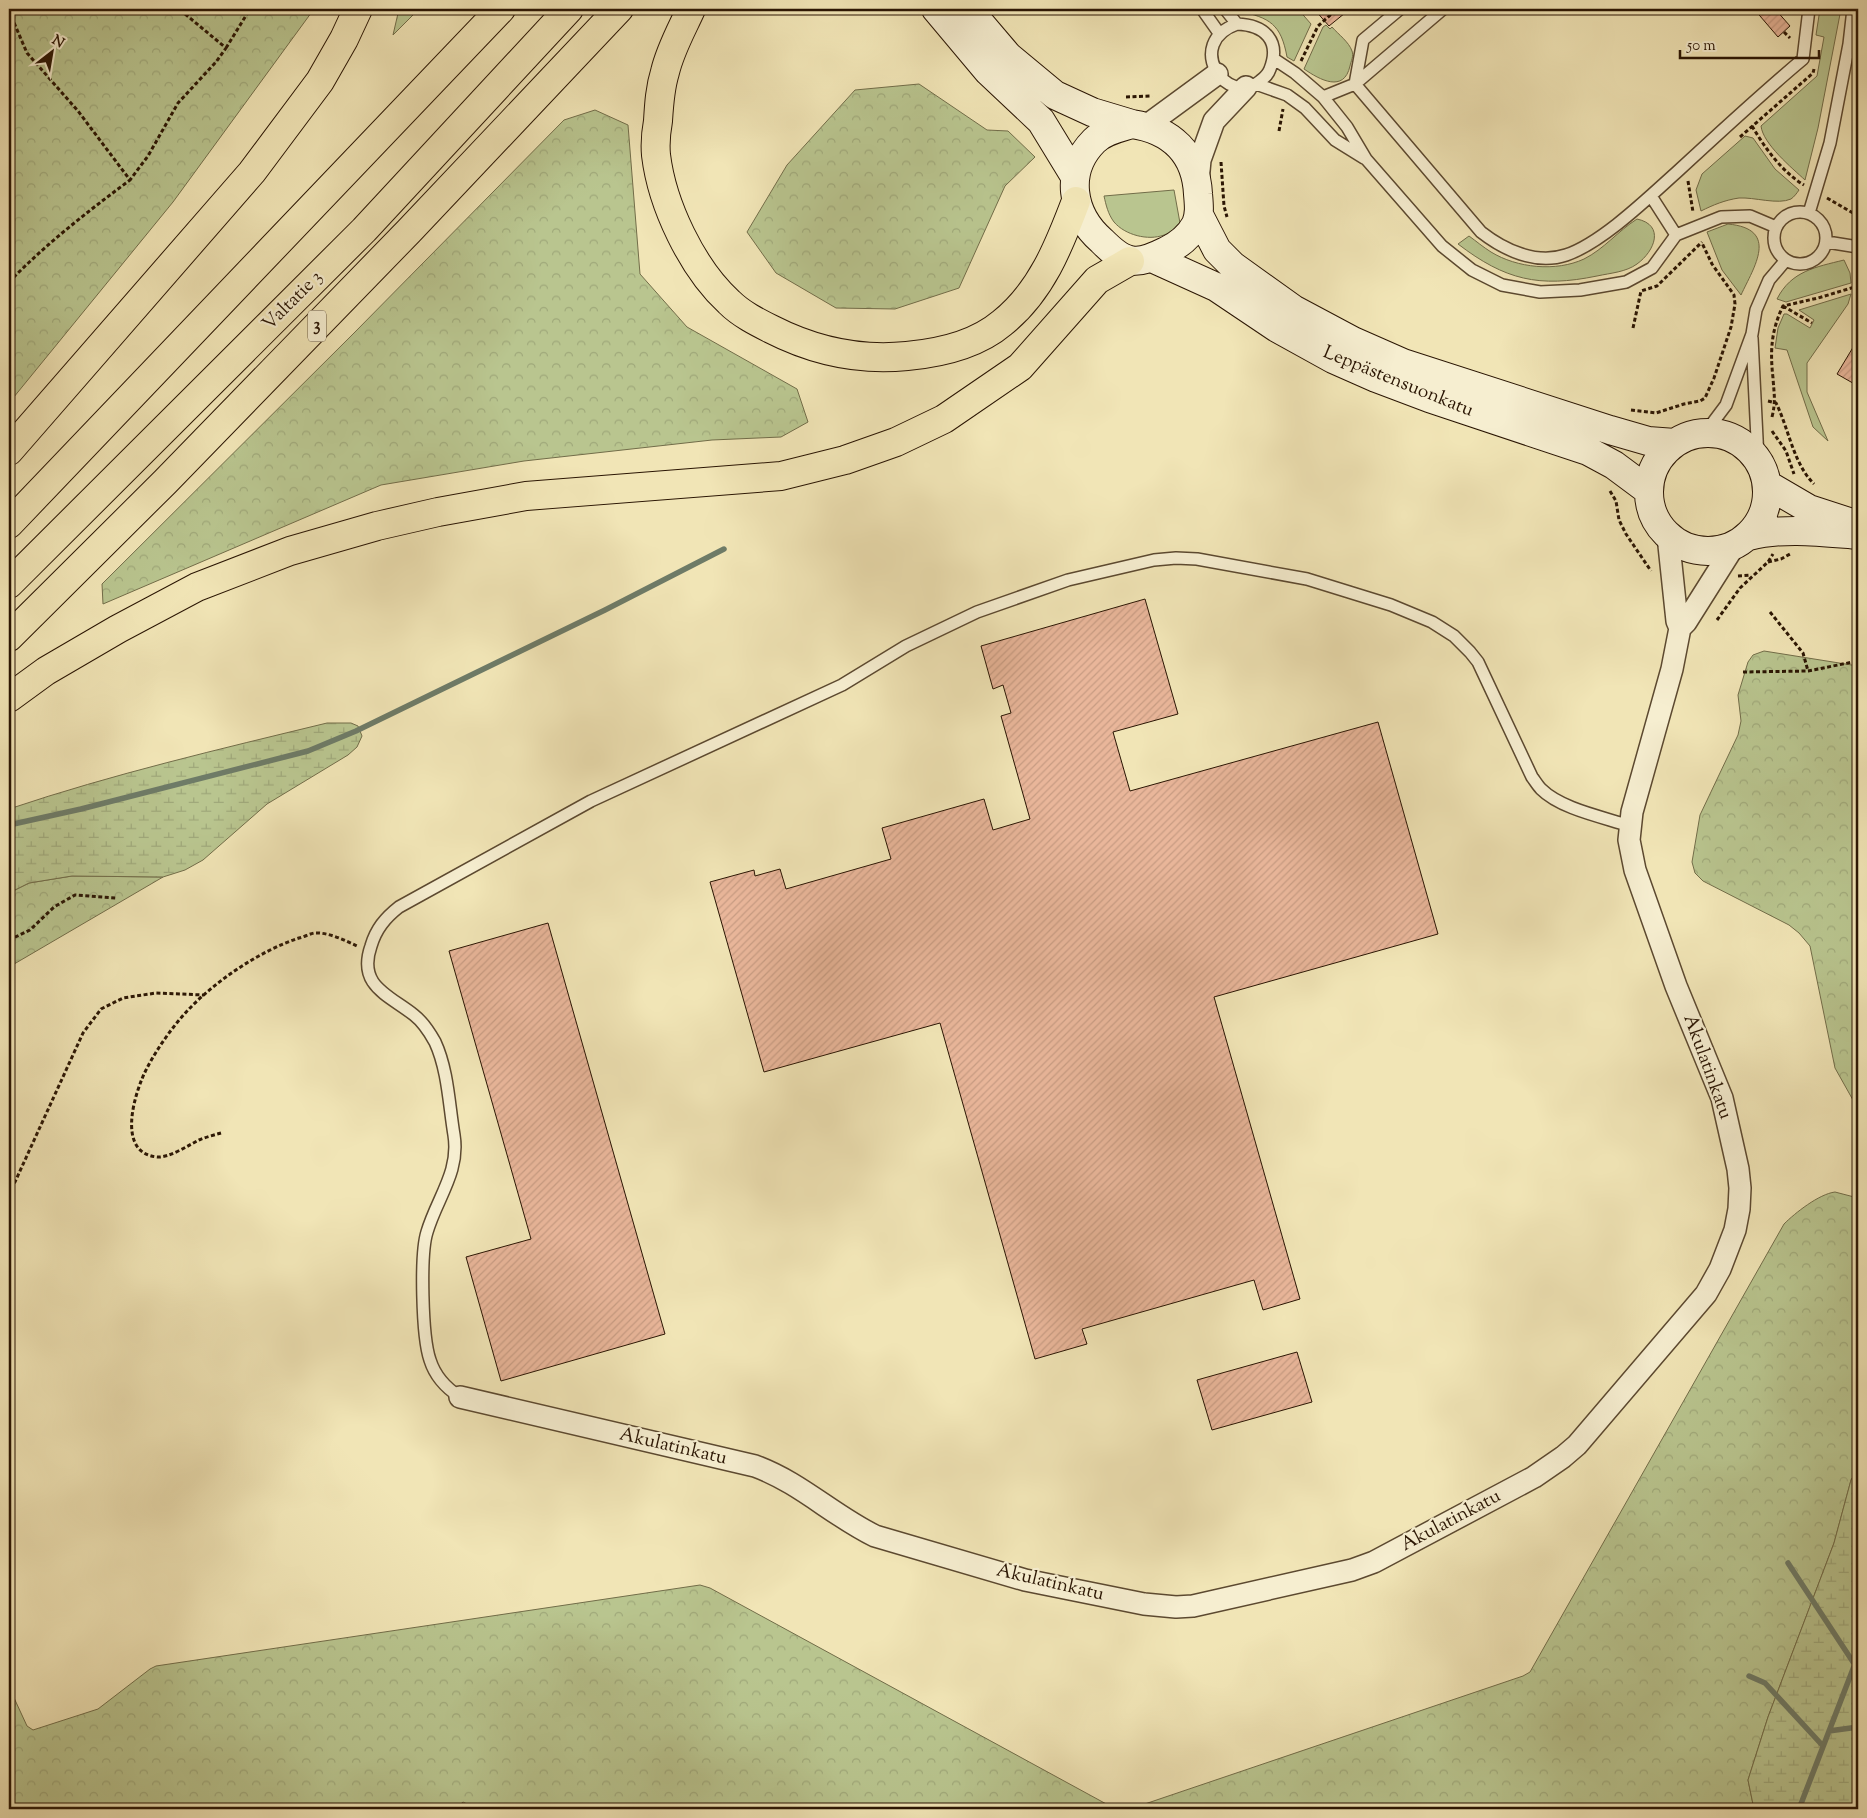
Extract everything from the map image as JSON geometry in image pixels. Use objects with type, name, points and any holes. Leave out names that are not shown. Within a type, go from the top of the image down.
[{"type":"highway","points":[[9,451],[252,172],[320,81],[344,39],[358,9]]},
{"type":"highway","name":"Valtatie 3","points":[[9,584],[364,230],[568,9]]},
{"type":"highway","name":"3","points":[[9,638],[165,482],[403,238],[619,9]]},
{"type":"highway","points":[[691,9],[665,71],[660,96],[656,153],[661,182],[672,217],[685,242],[707,276],[729,302],[754,320],[783,335],[809,346],[839,354],[870,358],[925,354],[954,348],[981,336],[1002,324],[1018,309],[1046,270],[1060,245],[1075,188]]},
{"type":"highway","points":[[9,524],[498,11]]},
{"type":"highway","points":[[9,698],[46,671],[118,629],[197,587],[290,551],[421,516],[526,496],[781,476],[845,460],[896,442],[944,419],[1020,367],[1097,280],[1141,259]]},
{"type":"main road","points":[[936,9],[988,71],[1040,121],[1075,188],[1083,220],[1097,237],[1113,251],[1141,259],[1177,246],[1192,232],[1199,216],[1198,182],[1191,161],[1180,146],[1162,133],[1092,112],[1055,95],[1008,56],[968,9]]},
{"type":"main road","points":[[1075,188],[1082,156],[1095,140],[1108,132],[1139,125]]},
{"type":"main road","name":"Leppästensuonkatu","points":[[1199,216],[1217,250],[1233,266],[1293,310],[1353,342],[1403,363],[1610,430],[1648,440],[1675,443]]},
{"type":"main road","name":"Leppästensuonkatu","points":[[1141,259],[1216,287],[1277,328],[1332,359],[1429,398],[1588,451],[1613,464],[1649,491]]},
{"type":"main road","points":[[1741,541],[1758,526],[1768,499],[1768,485],[1758,458],[1748,447],[1735,439],[1720,434],[1705,433],[1690,436],[1675,443],[1664,452],[1656,464],[1651,477],[1649,491],[1651,508],[1658,523],[1668,536],[1682,546],[1698,551],[1716,551],[1741,541],[1758,534],[1800,531],[1858,535]]},
{"type":"main road","points":[[1768,485],[1809,509],[1858,525]]},
{"type":"street","points":[[1139,125],[1217,74]]},
{"type":"street","points":[[1198,182],[1200,160],[1214,121],[1226,106],[1251,85]]},
{"type":"street","name":"Akulatinkatu","points":[[1668,536],[1677,621],[1680,628]]},
{"type":"street","name":"Akulatinkatu","points":[[460,1398],[755,1466],[793,1482],[857,1527],[875,1536],[1025,1580],[1144,1604],[1176,1607],[1193,1606],[1352,1570],[1374,1562],[1534,1476],[1570,1451],[1706,1294],[1729,1248],[1737,1216],[1740,1188],[1738,1169],[1722,1098],[1676,986],[1635,870],[1629,840],[1632,812],[1672,669],[1680,628],[1741,541]]},
{"type":"lane","points":[[1202,9],[1216,26],[1219,33]]},
{"type":"lane","points":[[1225,9],[1237,24]]},
{"type":"lane","points":[[1355,84],[1364,40],[1400,9]]},
{"type":"lane","points":[[1323,97],[1355,84],[1443,9]]},
{"type":"lane","points":[[1355,84],[1481,232],[1495,243],[1511,251],[1528,256],[1565,256],[1585,247],[1651,196],[1803,59],[1809,9]]},
{"type":"lane","points":[[1809,213],[1830,143],[1853,9]]},
{"type":"lane","points":[[1251,85],[1269,74],[1274,59],[1272,44],[1264,32],[1251,25],[1237,24],[1227,27],[1219,33],[1212,46],[1211,61],[1217,74],[1225,82],[1235,86],[1251,85],[1287,95],[1306,108],[1335,140],[1366,159]]},
{"type":"lane","points":[[1274,59],[1295,73],[1323,97],[1347,127],[1366,159],[1442,246],[1472,270],[1502,285],[1540,292],[1580,290],[1626,282],[1652,268],[1676,235],[1721,217],[1750,216],[1776,227]]},
{"type":"lane","points":[[1651,196],[1676,235]]},
{"type":"lane","points":[[1792,212],[1809,213],[1822,222],[1826,232],[1827,242],[1823,252],[1817,259],[1808,263],[1798,264],[1786,260],[1776,248],[1774,238],[1776,227],[1783,218],[1792,212]]},
{"type":"lane","points":[[1827,242],[1858,248]]},
{"type":"lane","points":[[1705,433],[1726,404],[1752,334],[1756,310],[1769,280],[1786,260]]},
{"type":"lane","points":[[1752,334],[1758,458]]},
{"type":"lane","points":[[460,1398],[446,1388],[435,1372],[429,1359],[425,1332],[423,1251],[431,1220],[453,1171],[456,1155],[442,1064],[435,1042],[424,1025],[416,1016],[378,990],[372,983],[368,973],[368,952],[380,926],[399,907],[591,801],[842,685],[906,646],[978,612],[1068,580],[1154,560],[1197,559],[1308,579],[1391,605],[1432,622],[1454,636],[1478,662],[1532,776],[1541,789],[1566,805],[1630,826]]},
{"type":"path","points":[[179,9],[226,48]]},
{"type":"path","points":[[9,282],[35,255],[81,216],[130,180],[148,156],[178,103],[216,62],[250,9]]},
{"type":"path","points":[[1295,73],[1318,26],[1337,9]]},
{"type":"path","points":[[9,11],[27,52],[78,112],[130,180]]},
{"type":"path","points":[[1738,138],[1813,74],[1818,48],[1794,42],[1784,32]]},
{"type":"path","points":[[1279,131],[1287,95]]},
{"type":"path","points":[[1118,96],[1155,96]]},
{"type":"path","points":[[1752,126],[1783,168],[1802,184],[1858,216]]},
{"type":"path","points":[[1221,160],[1224,206],[1229,222]]},
{"type":"path","points":[[1622,409],[1656,413],[1705,398],[1719,367],[1735,315],[1736,304],[1734,295],[1712,264],[1702,242],[1688,181],[1695,175]]},
{"type":"path","points":[[1633,328],[1640,291],[1657,286],[1702,242]]},
{"type":"path","points":[[1783,306],[1858,286]]},
{"type":"path","points":[[1783,306],[1812,323]]},
{"type":"path","points":[[1770,430],[1776,403],[1771,347],[1775,322],[1783,306]]},
{"type":"path","points":[[1776,403],[1784,419],[1798,461],[1808,478],[1816,486]]},
{"type":"path","points":[[1616,501],[1619,520],[1640,555]]},
{"type":"path","points":[[1717,620],[1740,588],[1768,562]]},
{"type":"path","points":[[1770,612],[1803,653],[1808,671]]},
{"type":"path","points":[[1743,672],[1808,671],[1858,662]]},
{"type":"path","points":[[9,940],[30,930],[54,907],[75,895],[116,898]]},
{"type":"path","points":[[221,1133],[201,1139],[177,1151],[158,1157],[142,1152],[134,1143],[130,1123],[136,1097],[146,1068],[190,1008],[230,974],[279,945],[314,933],[340,938],[368,952]]},
{"type":"path","points":[[9,1195],[83,1033],[100,1009],[124,998],[156,993],[205,995]]},
{"type":"green space","points":[[9,9],[314,9],[173,202],[9,403]]},
{"type":"green space","points":[[399,9],[419,9],[393,35]]},
{"type":"green space","points":[[1237,9],[1298,9],[1311,24],[1294,61],[1287,57],[1281,37],[1272,24],[1259,16]]},
{"type":"green space","points":[[1820,9],[1841,9],[1818,128],[1805,180],[1772,148],[1761,126],[1817,76],[1824,37],[1816,35]]},
{"type":"green space","points":[[1326,25],[1330,29],[1332,27],[1343,38],[1353,53],[1347,74],[1337,82],[1324,80],[1304,69],[1323,27]]},
{"type":"green space","points":[[919,84],[987,130],[1008,131],[1035,157],[1005,186],[959,288],[895,309],[836,308],[776,273],[747,232],[787,165],[855,90]]},
{"type":"green space","points":[[595,110],[628,125],[640,274],[687,327],[797,389],[808,422],[781,437],[712,440],[524,461],[381,485],[103,604],[102,584],[564,120]]},
{"type":"green space","points":[[1745,136],[1753,138],[1775,169],[1799,190],[1791,199],[1786,201],[1739,198],[1719,203],[1701,211],[1696,190],[1702,174]]},
{"type":"green space","points":[[1174,190],[1180,223],[1166,234],[1158,237],[1137,236],[1119,227],[1110,216],[1104,196]]},
{"type":"green space","points":[[1637,219],[1646,222],[1654,232],[1652,246],[1643,259],[1633,267],[1623,271],[1576,280],[1540,281],[1523,278],[1491,266],[1458,244],[1469,236],[1491,252],[1513,262],[1524,265],[1561,266],[1591,255]]},
{"type":"green space","points":[[1728,224],[1744,227],[1754,233],[1758,241],[1759,251],[1756,262],[1741,295],[1722,270],[1707,232]]},
{"type":"green space","points":[[1844,260],[1850,273],[1851,283],[1786,302],[1777,299],[1789,282],[1797,276],[1814,268]]},
{"type":"green space","points":[[1851,294],[1848,304],[1807,363],[1807,392],[1828,441],[1813,427],[1787,350],[1775,348],[1778,328],[1784,314],[1787,314],[1810,328],[1814,320],[1799,310]]},
{"type":"green space","points":[[1764,651],[1858,666],[1858,1109],[1835,1068],[1810,946],[1789,925],[1703,881],[1695,873],[1692,862],[1700,815],[1738,735],[1741,721],[1738,695],[1748,662],[1753,655]]},
{"type":"green space","points":[[327,723],[351,723],[358,726],[362,736],[357,747],[348,755],[267,804],[203,860],[185,870],[163,877],[72,876],[29,883],[9,893],[9,809],[127,773]]},
{"type":"green space","points":[[72,876],[163,877],[9,967],[9,893],[29,883]]},
{"type":"green space","points":[[1835,1192],[1858,1198],[1858,1468],[1851,1480],[1834,1543],[1768,1717],[1748,1780],[1754,1809],[1130,1809],[1523,1676],[1530,1672],[1784,1224],[1808,1205],[1829,1193]]},
{"type":"green space","points":[[1858,1468],[1858,1809],[1754,1809],[1748,1780],[1768,1717],[1834,1543],[1851,1480]]},
{"type":"green space","points":[[700,1585],[710,1588],[1110,1806],[1122,1809],[477,1809],[463,1802],[455,1809],[9,1809],[9,1687],[27,1726],[33,1730],[98,1709],[156,1666]]},
{"type":"building","points":[[1314,9],[1350,9],[1329,26]]},
{"type":"building","points":[[1754,9],[1775,9],[1790,26],[1778,37]]},
{"type":"building","points":[[1858,339],[1858,386],[1837,374]]},
{"type":"building","points":[[1145,599],[1178,714],[1113,732],[1130,791],[1378,722],[1438,934],[1214,997],[1300,1299],[1263,1310],[1254,1280],[1082,1329],[1087,1344],[1035,1359],[940,1023],[764,1072],[710,882],[754,870],[755,876],[780,869],[786,889],[891,859],[882,828],[984,799],[993,830],[1030,819],[1001,716],[1011,713],[1003,685],[993,689],[981,646]]},
{"type":"building","points":[[548,923],[665,1334],[501,1381],[466,1257],[531,1239],[449,951]]},
{"type":"building","points":[[1297,1352],[1312,1402],[1212,1430],[1197,1380]]},
{"type":"waterway","points":[[9,825],[81,809],[308,751],[356,731],[605,610],[724,549]]},
{"type":"waterway","points":[[1858,1370],[1855,1382],[1858,1433]]},
{"type":"waterway","points":[[1788,1563],[1855,1665]]},
{"type":"waterway","points":[[1799,1809],[1858,1656]]},
{"type":"waterway","points":[[1749,1676],[1765,1683],[1823,1746]]},
{"type":"waterway","points":[[1829,1731],[1858,1727]]}]
